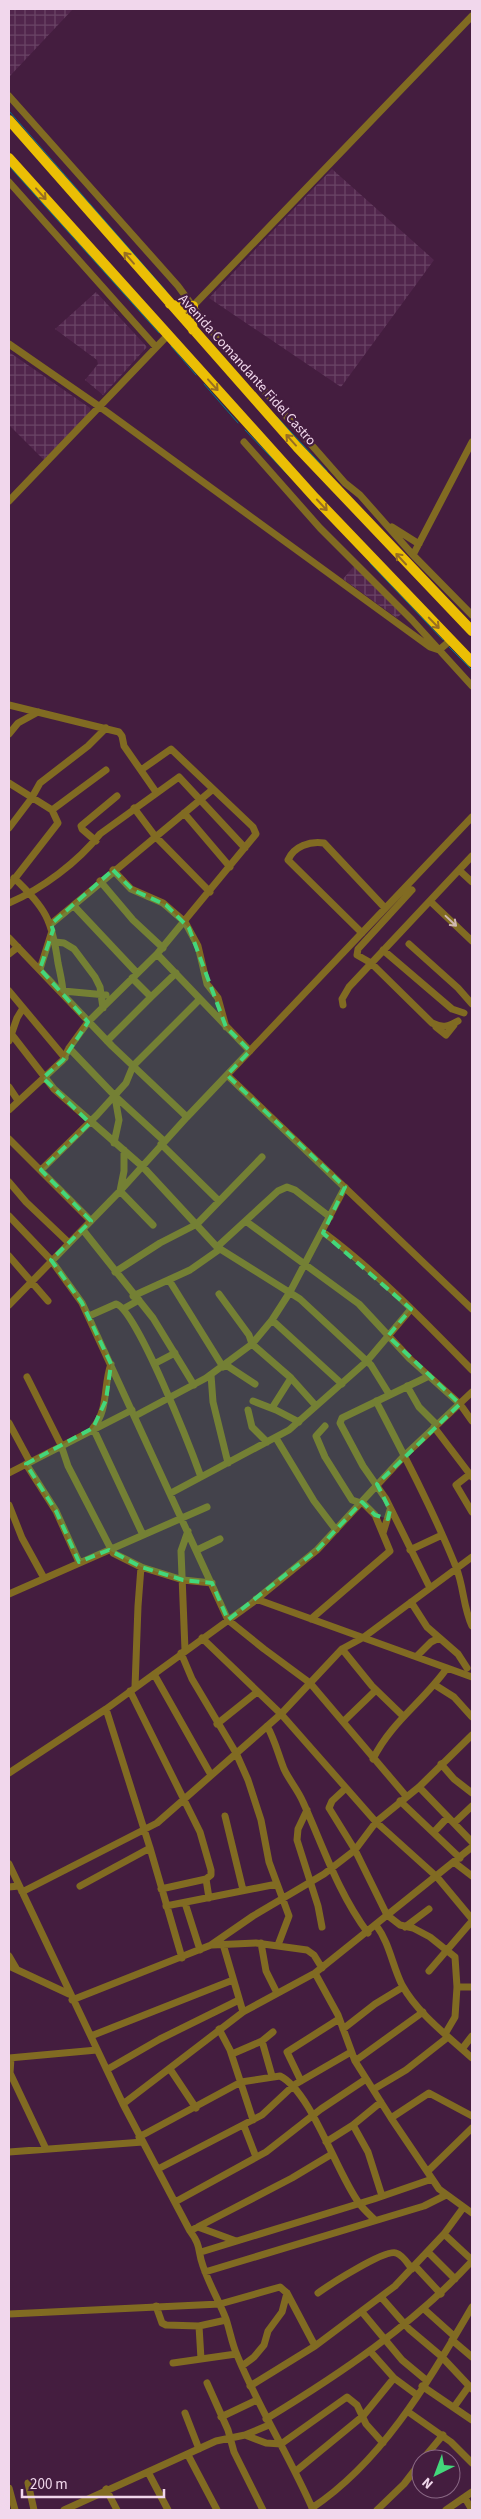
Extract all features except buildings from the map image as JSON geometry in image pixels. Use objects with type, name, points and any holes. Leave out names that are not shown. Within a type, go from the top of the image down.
[{"type":"highway","name":"Avenida Comandante Fidel Castro","points":[[9,121],[332,486],[472,631]]},
{"type":"highway","points":[[9,158],[315,498],[472,662]]},
{"type":"highway","points":[[170,304],[183,308],[193,306],[191,318],[194,331]]},
{"type":"street","points":[[193,306],[472,16]]},
{"type":"street","points":[[9,96],[178,286],[208,327],[330,466],[349,481],[413,556],[472,615]]},
{"type":"street","points":[[9,182],[156,347]]},
{"type":"street","points":[[9,500],[168,335]]},
{"type":"street","points":[[9,344],[100,407],[417,638],[430,647],[439,650]]},
{"type":"street","points":[[244,442],[320,528],[412,620],[472,686]]},
{"type":"street","points":[[413,556],[472,442]]},
{"type":"street","points":[[372,510],[401,534],[419,544]]},
{"type":"street","points":[[439,650],[451,640]]},
{"type":"street","points":[[9,705],[106,728],[121,734],[124,746],[156,792]]},
{"type":"street","points":[[9,734],[18,723],[38,712]]},
{"type":"street","points":[[9,828],[31,799],[40,783],[88,746],[106,728]]},
{"type":"street","points":[[9,1110],[17,1100],[65,1058],[69,1048],[88,1022],[163,948],[255,836],[255,829],[212,790],[172,749],[140,770]]},
{"type":"street","points":[[52,810],[106,770]]},
{"type":"street","points":[[9,903],[30,893],[54,876],[96,842],[100,834],[179,777],[245,848]]},
{"type":"street","points":[[9,784],[52,810],[57,818],[57,824],[9,886]]},
{"type":"street","points":[[40,969],[52,927],[100,881],[212,790]]},
{"type":"street","points":[[96,842],[81,826],[118,796]]},
{"type":"street","points":[[134,808],[155,836],[210,892]]},
{"type":"street","points":[[184,813],[230,866]]},
{"type":"street","points":[[10,1300],[68,1242],[83,1230],[143,1167],[163,1142],[472,817]]},
{"type":"street","points":[[362,933],[288,860],[290,855],[303,845],[324,843],[385,908]]},
{"type":"street","points":[[343,1005],[345,993],[472,856]]},
{"type":"street","points":[[113,870],[131,889],[163,903],[185,922],[198,946],[207,984],[218,998],[226,1027]]},
{"type":"street","points":[[459,870],[472,882]]},
{"type":"street","points":[[14,878],[44,910],[52,927],[63,993]]},
{"type":"street","points":[[100,881],[133,920],[163,948]]},
{"type":"street","points":[[409,944],[458,988],[472,1004],[446,1036],[371,964],[357,955],[358,949],[412,890]]},
{"type":"street","points":[[430,901],[472,941]]},
{"type":"street","points":[[74,906],[152,997]]},
{"type":"street","points":[[9,938],[63,993],[88,1022],[187,1117]]},
{"type":"street","points":[[55,942],[64,943],[74,949],[98,982],[102,994],[103,1008]]},
{"type":"street","points":[[9,954],[18,946]]},
{"type":"street","points":[[384,950],[452,1009],[464,1013]]},
{"type":"street","points":[[157,954],[250,1051]]},
{"type":"street","points":[[107,1041],[176,973]]},
{"type":"street","points":[[9,991],[65,1058]]},
{"type":"street","points":[[63,993],[114,996]]},
{"type":"street","points":[[42,1170],[115,1096],[126,1083],[133,1066],[200,999]]},
{"type":"street","points":[[23,1008],[10,1036],[43,1078],[90,1123],[143,1167],[219,1248],[290,1292],[328,1322],[367,1361],[389,1394]]},
{"type":"street","points":[[69,1048],[219,1201]]},
{"type":"street","points":[[227,1075],[472,1309]]},
{"type":"street","points":[[9,1087],[17,1100]]},
{"type":"street","points":[[114,1143],[119,1120],[115,1096]]},
{"type":"street","points":[[9,1139],[91,1221]]},
{"type":"street","points":[[120,1191],[124,1171],[124,1150]]},
{"type":"street","points":[[115,1272],[160,1243],[197,1224],[262,1157]]},
{"type":"street","points":[[9,1182],[26,1202],[68,1242]]},
{"type":"street","points":[[123,1309],[136,1298],[197,1265],[219,1248],[278,1191],[287,1186],[330,1217]]},
{"type":"street","points":[[9,1473],[93,1428],[134,1413],[194,1385],[225,1366],[252,1344],[272,1320],[290,1292],[345,1187]]},
{"type":"street","points":[[120,1191],[153,1225]]},
{"type":"street","points":[[9,1216],[51,1260],[82,1303],[183,1518],[228,1620],[310,1683],[406,1796]]},
{"type":"street","points":[[247,1222],[346,1293],[429,1376],[460,1404],[472,1421]]},
{"type":"street","points":[[83,1230],[153,1318],[194,1385]]},
{"type":"street","points":[[323,1232],[341,1245],[411,1309],[472,1370]]},
{"type":"street","points":[[9,1256],[48,1301]]},
{"type":"street","points":[[168,1280],[225,1366],[255,1384]]},
{"type":"street","points":[[219,1294],[249,1335],[252,1344],[291,1378],[316,1406]]},
{"type":"street","points":[[89,1316],[117,1304],[123,1309],[141,1336],[201,1477]]},
{"type":"street","points":[[171,1493],[276,1438],[299,1422],[367,1361],[411,1309]]},
{"type":"street","points":[[272,1320],[342,1384]]},
{"type":"street","points":[[154,1364],[175,1353]]},
{"type":"street","points":[[93,1428],[104,1407],[105,1383],[111,1364]]},
{"type":"street","points":[[211,1375],[213,1402],[228,1463]]},
{"type":"street","points":[[429,1376],[342,1418],[340,1423],[376,1484],[430,1588]]},
{"type":"street","points":[[27,1377],[61,1445],[68,1466],[110,1550],[117,1557],[142,1567],[183,1580],[212,1583]]},
{"type":"street","points":[[272,1408],[291,1378]]},
{"type":"street","points":[[407,1386],[419,1407],[436,1426],[471,1476],[456,1485],[472,1512]]},
{"type":"street","points":[[9,1773],[106,1709],[256,1599],[317,1550],[376,1484],[472,1392]]},
{"type":"street","points":[[253,1401],[272,1408],[299,1422]]},
{"type":"street","points":[[376,1401],[442,1535],[462,1584],[466,1612],[472,1626]]},
{"type":"street","points":[[248,1410],[252,1427],[268,1442]]},
{"type":"street","points":[[9,1423],[28,1463],[56,1511],[79,1562]]},
{"type":"street","points":[[325,1426],[317,1434],[318,1443],[352,1500],[361,1503],[375,1515],[396,1522]]},
{"type":"street","points":[[93,1428],[143,1535]]},
{"type":"street","points":[[276,1438],[314,1501],[336,1530]]},
{"type":"street","points":[[9,1505],[22,1538],[44,1578]]},
{"type":"street","points":[[9,1593],[207,1507]]},
{"type":"street","points":[[383,1533],[390,1510]]},
{"type":"street","points":[[311,1619],[389,1553],[390,1548],[375,1515]]},
{"type":"street","points":[[188,1531],[181,1552],[183,1652],[192,1679],[217,1724],[236,1753],[256,1801],[267,1854],[289,1916],[278,1945]]},
{"type":"street","points":[[410,1550],[442,1535]]},
{"type":"street","points":[[197,1550],[220,1539]]},
{"type":"street","points":[[9,1887],[20,1889],[157,1823],[281,1714],[342,1649],[364,1637],[472,1557]]},
{"type":"street","points":[[142,1567],[133,1689],[206,1849],[211,1870],[210,1875],[206,1879],[161,1889]]},
{"type":"street","points":[[256,1599],[472,1677]]},
{"type":"street","points":[[411,1602],[427,1627],[469,1666],[459,1673]]},
{"type":"street","points":[[202,1638],[281,1714],[376,1822],[437,1877],[472,1920],[429,1971]]},
{"type":"street","points":[[417,1656],[431,1642],[439,1638]]},
{"type":"street","points":[[342,1649],[376,1690],[403,1716]]},
{"type":"street","points":[[373,1759],[387,1734],[435,1685],[447,1668]]},
{"type":"street","points":[[154,1674],[211,1775]]},
{"type":"street","points":[[435,1685],[454,1697],[472,1717]]},
{"type":"street","points":[[344,1721],[376,1690]]},
{"type":"street","points":[[217,1724],[257,1692]]},
{"type":"street","points":[[106,1709],[150,1848],[182,1958]]},
{"type":"street","points":[[267,1726],[277,1744],[283,1767],[307,1810],[332,1868],[354,1913],[368,1933]]},
{"type":"street","points":[[9,1956],[12,1967],[71,1997],[182,1958],[211,1945],[282,1897],[310,1883],[355,1850],[376,1822],[419,1787],[472,1735]]},
{"type":"street","points":[[441,1764],[454,1779],[472,1793]]},
{"type":"street","points":[[419,1787],[472,1842]]},
{"type":"street","points":[[346,1788],[329,1805],[355,1850],[387,1915],[405,1927],[421,1931],[447,1950],[457,1963],[455,2017],[446,2035],[406,2070],[374,2089]]},
{"type":"street","points":[[400,1801],[434,1832],[472,1876]]},
{"type":"street","points":[[454,1823],[472,1806]]},
{"type":"street","points":[[307,1810],[297,1834],[322,1926]]},
{"type":"street","points":[[225,1816],[243,1890]]},
{"type":"street","points":[[434,1832],[448,1817]]},
{"type":"street","points":[[123,2104],[170,2070],[219,2029],[243,2012],[322,1968],[458,1861],[472,1847]]},
{"type":"street","points":[[80,1886],[150,1848]]},
{"type":"street","points":[[9,1864],[141,2140],[190,2231],[198,2241],[205,2272],[220,2304],[236,2354],[250,2386],[296,2471],[313,2509],[346,2484],[383,2443],[407,2411],[472,2309]]},
{"type":"street","points":[[206,1879],[209,1898]]},
{"type":"street","points":[[166,1906],[277,1884]]},
{"type":"street","points":[[185,1903],[200,1950]]},
{"type":"street","points":[[405,1927],[429,1910]]},
{"type":"street","points":[[376,1925],[386,1940],[393,1965],[403,1987],[423,2012],[472,2058]]},
{"type":"street","points":[[211,1945],[261,1943],[309,1951],[322,1968]]},
{"type":"street","points":[[261,1943],[266,1970],[277,1993]]},
{"type":"street","points":[[223,1944],[243,2012]]},
{"type":"street","points":[[315,1973],[339,2019],[355,2062],[391,2118],[432,2179],[446,2195],[472,2213]]},
{"type":"street","points":[[90,2036],[233,1980]]},
{"type":"street","points":[[343,2029],[375,2004],[403,1987]]},
{"type":"street","points":[[456,1987],[472,1987]]},
{"type":"street","points":[[108,2069],[160,2039],[239,2000]]},
{"type":"street","points":[[355,2062],[423,2012]]},
{"type":"street","points":[[301,2081],[287,2052],[339,2019]]},
{"type":"street","points":[[219,2029],[232,2054],[253,2120]]},
{"type":"street","points":[[232,2054],[262,2041],[273,2032]]},
{"type":"street","points":[[462,2049],[472,2036]]},
{"type":"street","points":[[262,2041],[272,2076]]},
{"type":"street","points":[[46,2150],[10,2073],[10,2058],[97,2050]]},
{"type":"street","points":[[158,2169],[244,2126],[269,2111],[301,2081],[351,2052]]},
{"type":"street","points":[[170,2070],[196,2108]]},
{"type":"street","points":[[9,2152],[141,2140],[241,2082],[272,2076],[283,2077],[293,2087],[312,2115],[359,2204],[375,2220]]},
{"type":"street","points":[[175,2202],[273,2147],[312,2115],[366,2078]]},
{"type":"street","points":[[391,2118],[429,2094],[472,2116]]},
{"type":"street","points":[[326,2142],[353,2125],[381,2102]]},
{"type":"street","points":[[353,2125],[368,2152],[382,2196]]},
{"type":"street","points":[[244,2126],[256,2157]]},
{"type":"street","points":[[428,2171],[472,2128]]},
{"type":"street","points":[[190,2231],[292,2178],[332,2154]]},
{"type":"street","points":[[201,2252],[359,2204],[432,2179]]},
{"type":"street","points":[[205,2272],[428,2204],[446,2195]]},
{"type":"street","points":[[250,2386],[315,2346],[381,2297],[414,2268],[444,2234],[463,2208]]},
{"type":"street","points":[[198,2227],[236,2241]]},
{"type":"street","points":[[64,2510],[106,2489],[229,2436],[245,2435],[268,2422],[370,2351],[441,2294],[472,2261],[444,2234]]},
{"type":"street","points":[[428,2252],[455,2279]]},
{"type":"street","points":[[318,2293],[344,2276],[390,2253],[399,2254],[441,2294]]},
{"type":"street","points":[[9,2314],[220,2304],[280,2286],[287,2293],[315,2346]]},
{"type":"street","points":[[242,2366],[254,2357],[264,2345],[268,2332],[282,2312],[287,2293]]},
{"type":"street","points":[[381,2297],[404,2324],[441,2356],[470,2387],[454,2407]]},
{"type":"street","points":[[156,2306],[164,2325],[199,2326],[226,2320]]},
{"type":"street","points":[[424,2309],[472,2356]]},
{"type":"street","points":[[362,2312],[424,2383],[472,2420]]},
{"type":"street","points":[[199,2326],[201,2359]]},
{"type":"street","points":[[370,2351],[394,2378],[417,2395]]},
{"type":"street","points":[[173,2363],[236,2354]]},
{"type":"street","points":[[296,2471],[362,2416],[394,2378]]},
{"type":"street","points":[[207,2384],[242,2468],[263,2510]]},
{"type":"street","points":[[245,2435],[266,2444],[281,2444],[310,2425],[346,2397],[357,2405],[368,2427],[383,2443]]},
{"type":"street","points":[[221,2417],[257,2400]]},
{"type":"street","points":[[407,2411],[442,2434],[472,2463]]},
{"type":"street","points":[[186,2413],[199,2449]]},
{"type":"street","points":[[430,2449],[442,2434]]},
{"type":"street","points":[[188,2455],[217,2510]]},
{"type":"street","points":[[148,2472],[168,2510]]},
{"type":"street","points":[[377,2510],[411,2475]]},
{"type":"street","points":[[28,2483],[34,2510]]},
{"type":"street","points":[[9,2488],[15,2510]]},
{"type":"street","points":[[106,2489],[117,2510]]},
{"type":"street","points":[[446,2510],[472,2492]]},
{"type":"street","points":[[465,2498],[472,2510]]},
{"type":"highlighted area","points":[[113,870],[133,890],[166,905],[189,928],[226,1027],[250,1051],[227,1075],[345,1187],[323,1233],[411,1309],[388,1336],[460,1404],[377,1484],[390,1510],[388,1519],[375,1515],[362,1502],[317,1550],[228,1620],[212,1583],[183,1580],[141,1567],[109,1550],[79,1562],[56,1511],[26,1464],[93,1428],[106,1400],[111,1364],[82,1303],[51,1260],[91,1221],[41,1170],[90,1123],[43,1078],[63,1060],[88,1022],[40,969],[53,930],[51,924]]},
{"type":"shaded area","points":[[9,9],[73,9],[9,77]]},
{"type":"shaded area","points":[[332,169],[434,260],[341,387],[209,298]]},
{"type":"shaded area","points":[[96,292],[147,347],[103,395],[85,380],[98,364],[97,360],[55,329]]},
{"type":"shaded area","points":[[9,352],[90,408],[91,413],[45,461],[9,425]]},
{"type":"shaded area","points":[[354,566],[402,613],[397,618],[343,579]]},
{"type":"waterway","points":[[9,111],[166,291]]},
{"type":"waterway","points":[[9,166],[159,333]]},
{"type":"waterway","points":[[171,346],[196,375]]},
{"type":"waterway","points":[[204,384],[238,423]]},
{"type":"waterway","points":[[277,417],[327,471]]},
{"type":"waterway","points":[[245,430],[291,478]]},
{"type":"waterway","points":[[370,563],[443,640]]},
{"type":"waterway","points":[[449,647],[472,670]]}]
